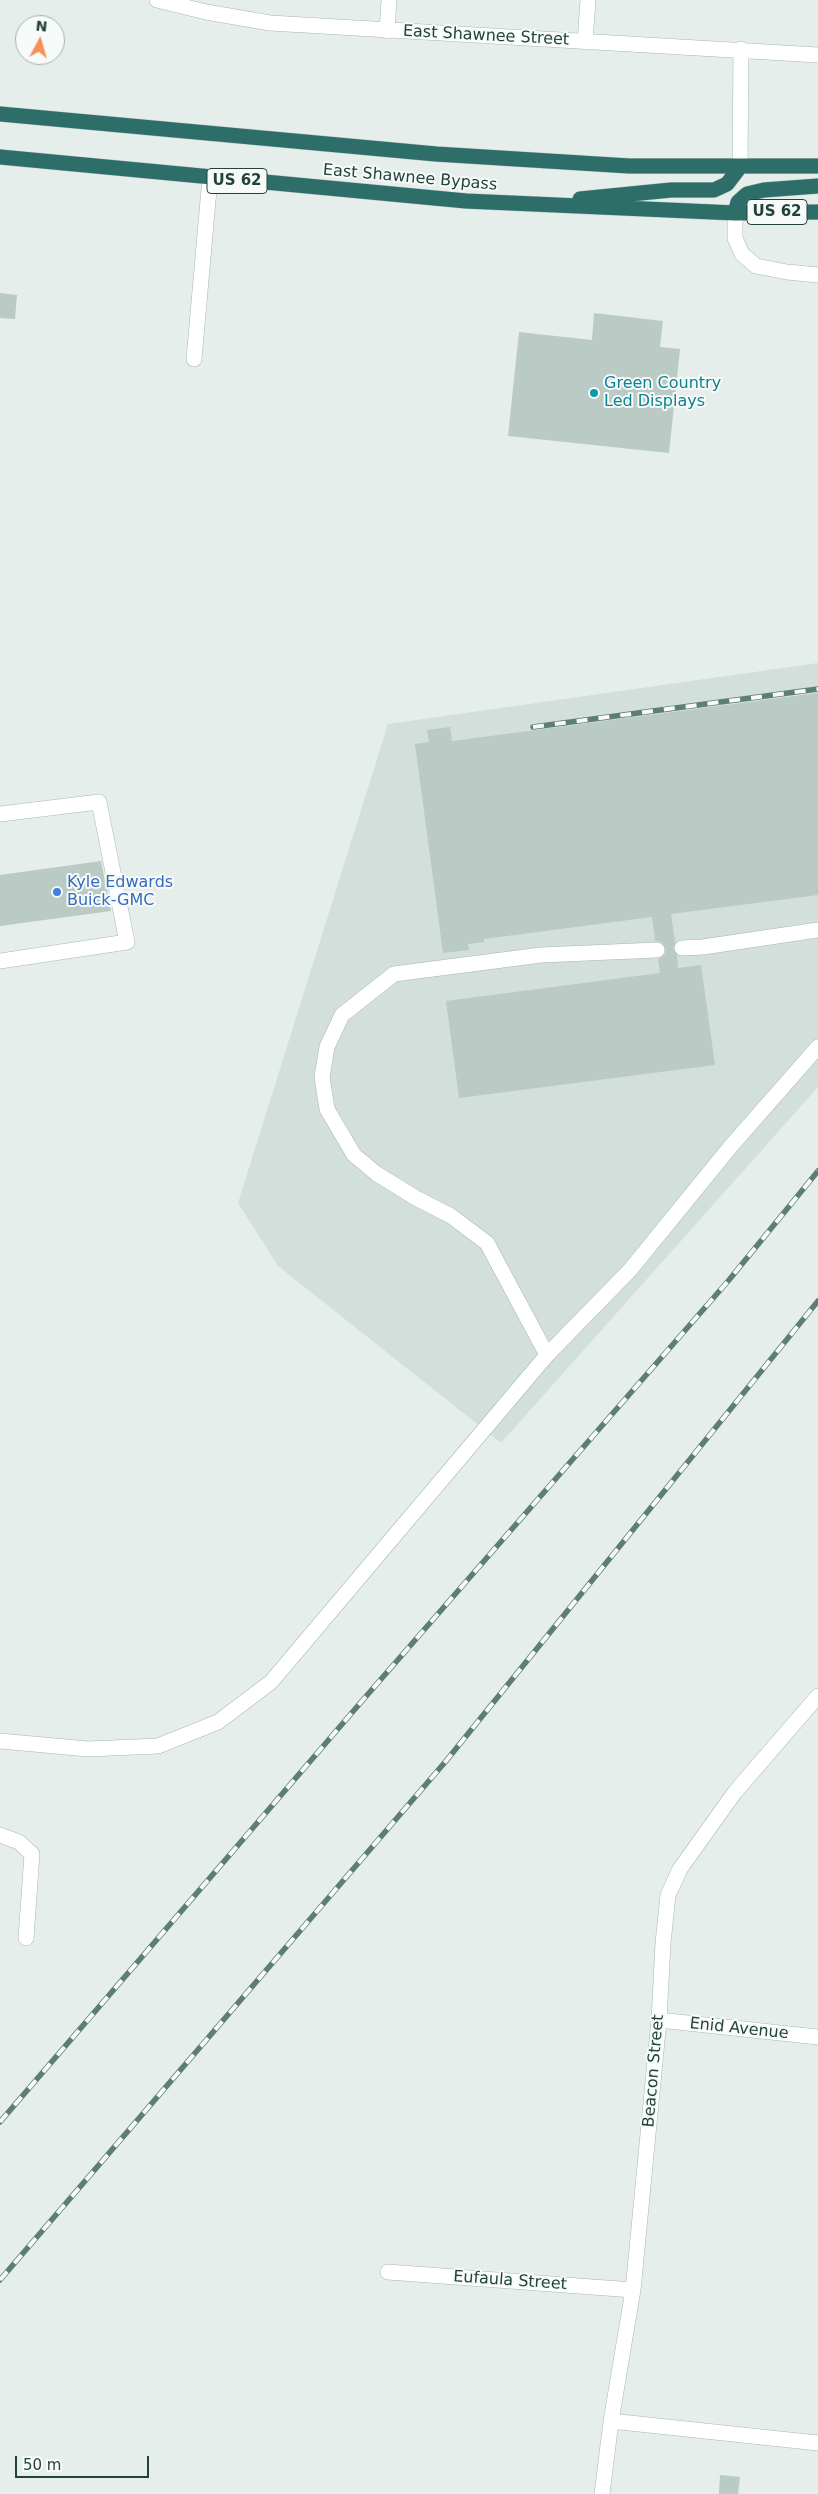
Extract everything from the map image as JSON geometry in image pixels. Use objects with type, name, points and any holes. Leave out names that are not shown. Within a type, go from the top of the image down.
[{"type":"highway","name":"East Shawnee Bypass","points":[[0,114],[436,154],[629,166],[818,166]]},
{"type":"highway","name":"East Shawnee Bypass","points":[[0,158],[364,193],[524,204],[735,213],[818,212]]},
{"type":"highway","points":[[524,204],[671,190],[714,190],[728,184],[740,167]]},
{"type":"highway","points":[[735,213],[738,202],[747,194],[764,190],[803,189],[818,186]]},
{"type":"street","name":"East Shawnee Street","points":[[157,0],[206,12],[270,23],[585,42],[741,49],[818,55]]},
{"type":"street","points":[[387,31],[389,0]]},
{"type":"street","points":[[585,42],[588,0]]},
{"type":"street","points":[[740,167],[741,49]]},
{"type":"street","points":[[194,360],[210,178]]},
{"type":"street","points":[[735,213],[738,246],[742,254],[756,266],[818,275]]},
{"type":"street","points":[[0,814],[99,802],[127,942],[0,961]]},
{"type":"street","points":[[682,948],[703,947],[818,930]]},
{"type":"street","points":[[547,1355],[487,1243],[451,1216],[408,1193],[354,1155],[327,1108],[322,1077],[327,1047],[342,1015],[394,974],[541,955],[656,950]]},
{"type":"street","points":[[0,1741],[88,1749],[158,1746],[218,1722],[270,1682],[547,1355],[630,1270],[731,1146],[818,1047]]},
{"type":"street","name":"Beacon Street","points":[[602,2494],[611,2421],[633,2290],[659,2020],[663,1942],[668,1895],[680,1869],[735,1792],[818,1696]]},
{"type":"street","points":[[0,1836],[19,1842],[32,1854],[26,1938]]},
{"type":"street","name":"Enid Avenue","points":[[659,2020],[818,2037]]},
{"type":"street","name":"Eufaula Street","points":[[388,2272],[633,2290]]},
{"type":"street","points":[[611,2421],[818,2443]]},
{"type":"shaded area","points":[[818,663],[818,1087],[501,1443],[278,1266],[238,1203],[388,724]]},
{"type":"building","points":[[0,293],[17,295],[15,319],[0,318]]},
{"type":"building","name":"Green Country Led Displays","points":[[594,313],[663,321],[660,347],[680,349],[669,453],[508,436],[519,332],[592,340]]},
{"type":"building","points":[[818,693],[818,895],[671,914],[675,942],[673,949],[677,955],[678,968],[701,965],[715,1065],[459,1098],[446,1001],[660,973],[658,959],[665,955],[666,949],[662,942],[655,941],[652,917],[484,939],[484,942],[468,944],[469,950],[443,953],[415,744],[429,742],[427,730],[450,727],[452,741]]},
{"type":"building","name":"Kyle Edwards Buick-GMC","points":[[101,861],[111,911],[0,926],[0,875]]},
{"type":"building","points":[[720,2475],[740,2477],[738,2494],[719,2494]]},
{"type":"railway","points":[[533,727],[818,689]]},
{"type":"railway","points":[[0,2122],[362,1701],[729,1280],[818,1171]]},
{"type":"railway","points":[[0,2280],[446,1761],[818,1301]]},
{"type":"place","name":"Green Country Led Displays","points":[[594,393]]},
{"type":"place","name":"Kyle Edwards Buick-GMC","points":[[57,892]]}]
